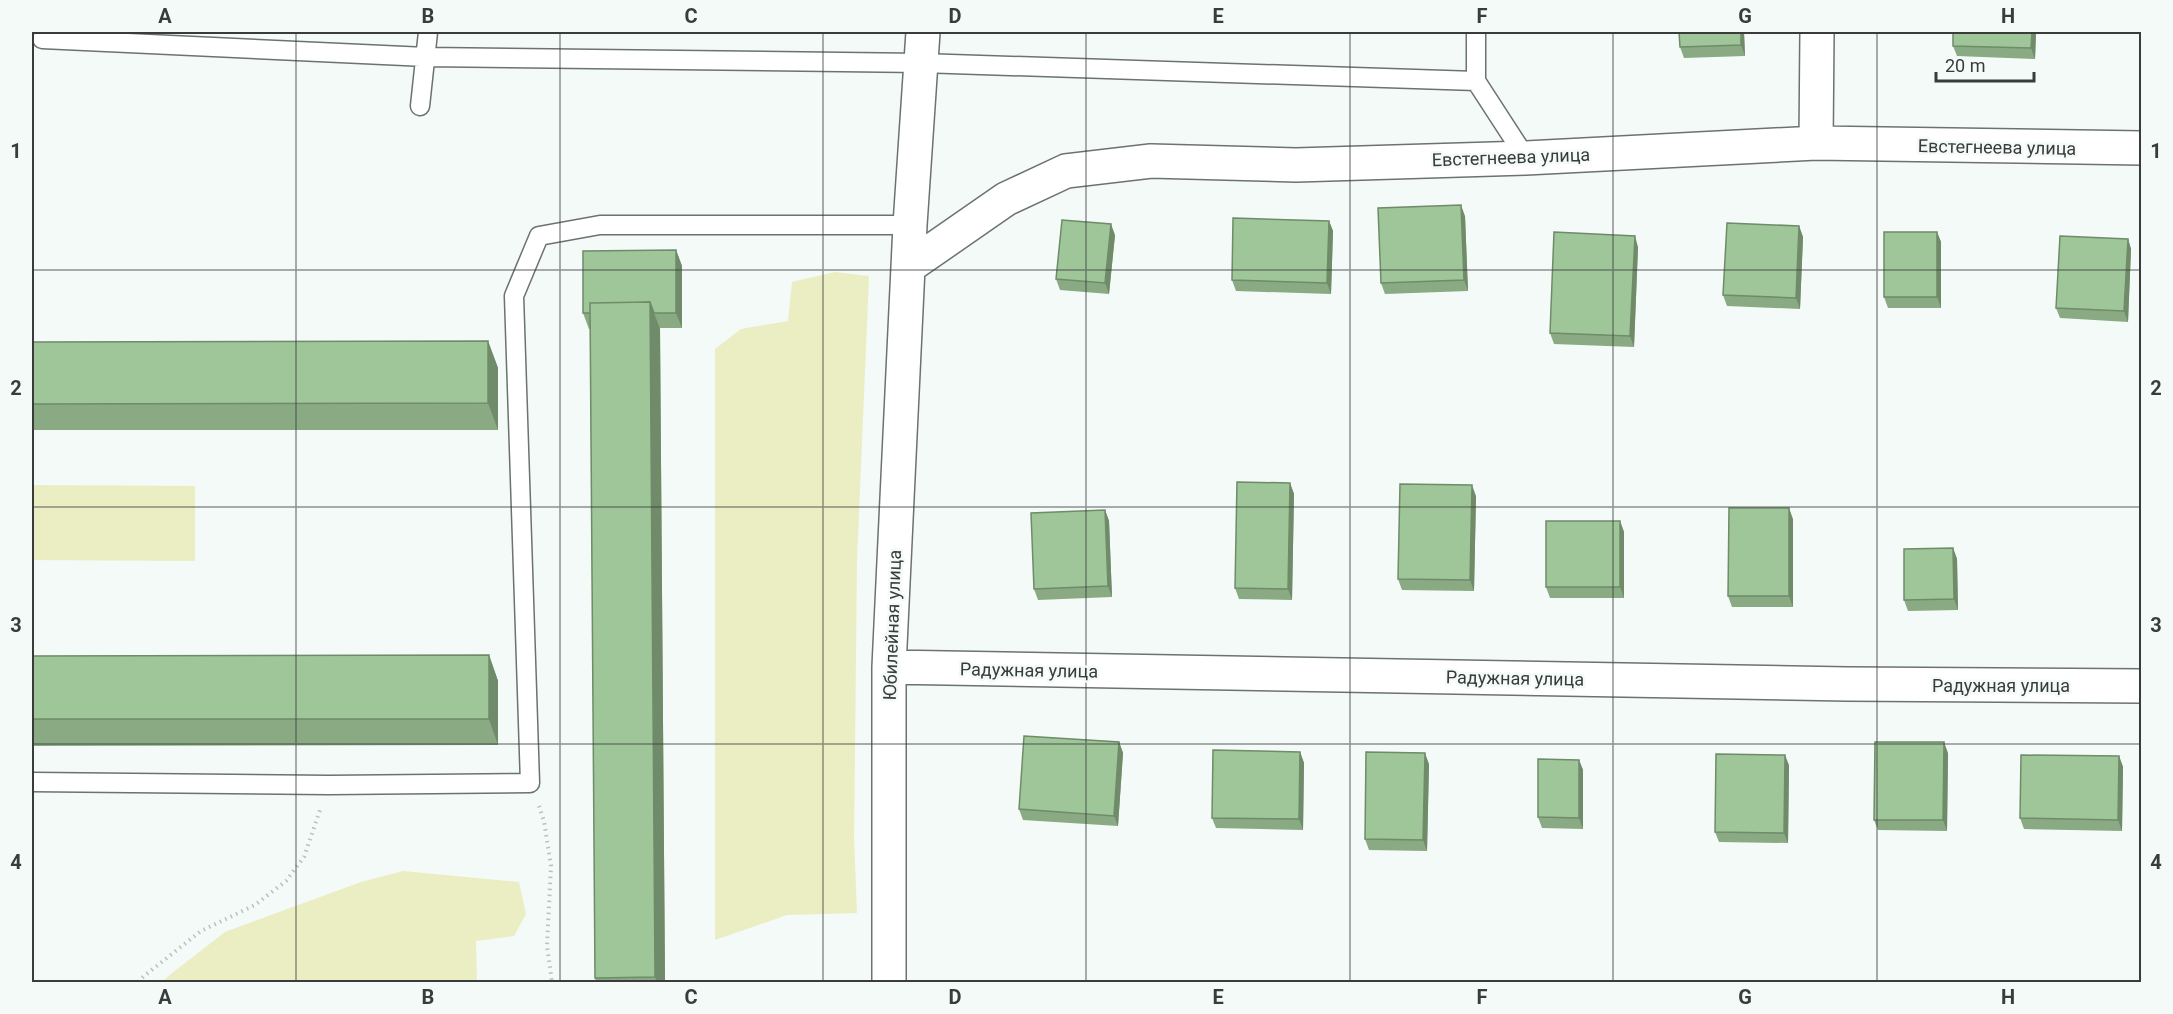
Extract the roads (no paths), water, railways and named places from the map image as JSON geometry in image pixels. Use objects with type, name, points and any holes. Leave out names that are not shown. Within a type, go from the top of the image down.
[{"type":"street","points":[[1816,143],[1817,32]]},
{"type":"street","name":"Юбилейная улица","points":[[889,982],[889,668],[910,225],[922,47]]},
{"type":"street","name":"Евстегнеева улица","points":[[908,267],[1006,199],[1066,171],[1150,161],[1296,165],[1526,158],[1816,143],[2142,148]]},
{"type":"street","name":"Радужная улица","points":[[889,668],[1823,684],[2142,686]]},
{"type":"lane","points":[[420,106],[428,32]]},
{"type":"lane","points":[[1476,32],[1476,81],[1526,158]]},
{"type":"lane","points":[[42,39],[426,57],[922,47],[1476,81]]},
{"type":"lane","points":[[32,782],[329,785],[530,783],[514,296],[539,236],[600,225],[910,225]]}]
